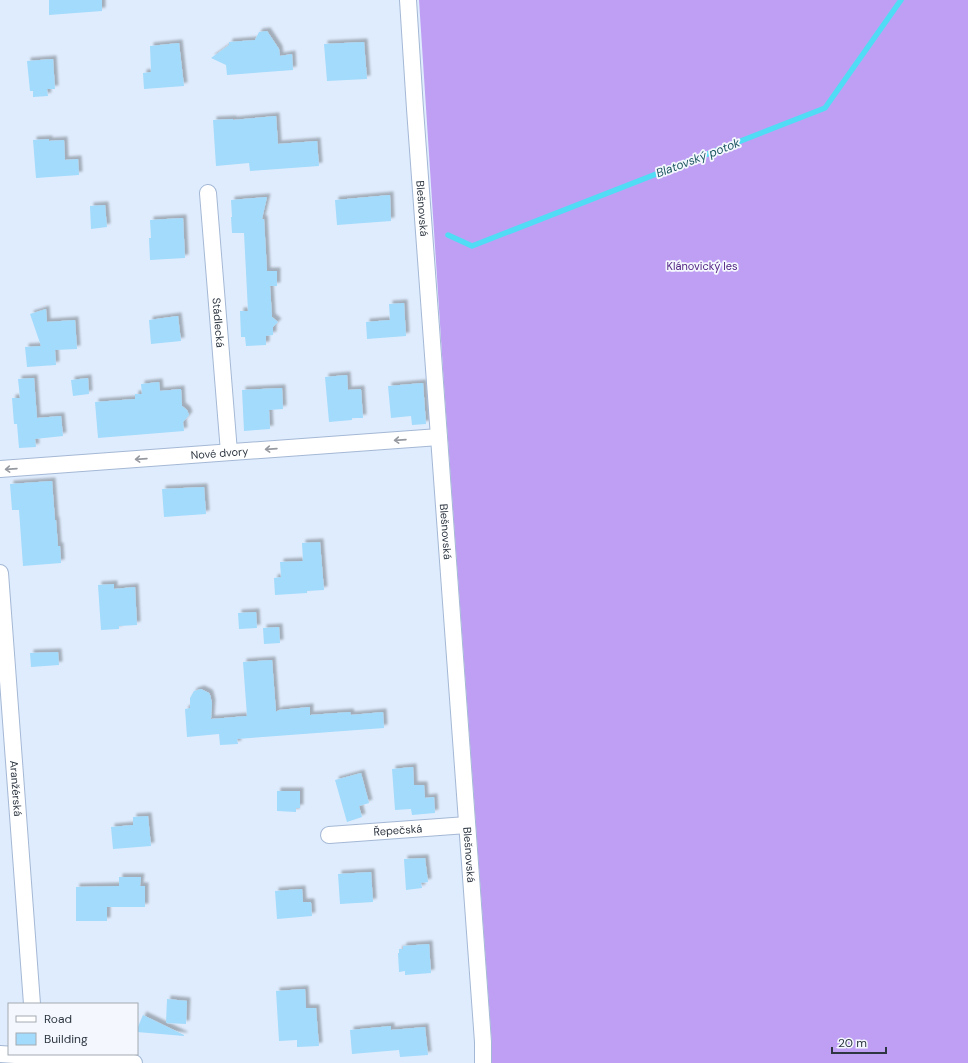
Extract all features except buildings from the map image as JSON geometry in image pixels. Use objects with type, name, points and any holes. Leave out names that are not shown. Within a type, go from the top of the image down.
[{"type":"street","name":"Blešnovská","points":[[408,0],[414,109],[483,1042],[483,1063]]},
{"type":"street","name":"Stádlecká","points":[[208,193],[229,452]]},
{"type":"street","name":"Nové dvory","points":[[0,470],[439,437]]},
{"type":"street","name":"Aranžérská","points":[[0,573],[32,1003]]},
{"type":"street","name":"Řepečská","points":[[329,834],[467,825]]},
{"type":"street","points":[[36,1055],[134,1063]]},
{"type":"green space","name":"Klánovický les","points":[[419,0],[968,0],[968,1063],[492,1063],[492,1046],[444,385]]},
{"type":"waterway","name":"Blatovský potok","points":[[448,235],[472,246],[825,108],[901,0]]}]
